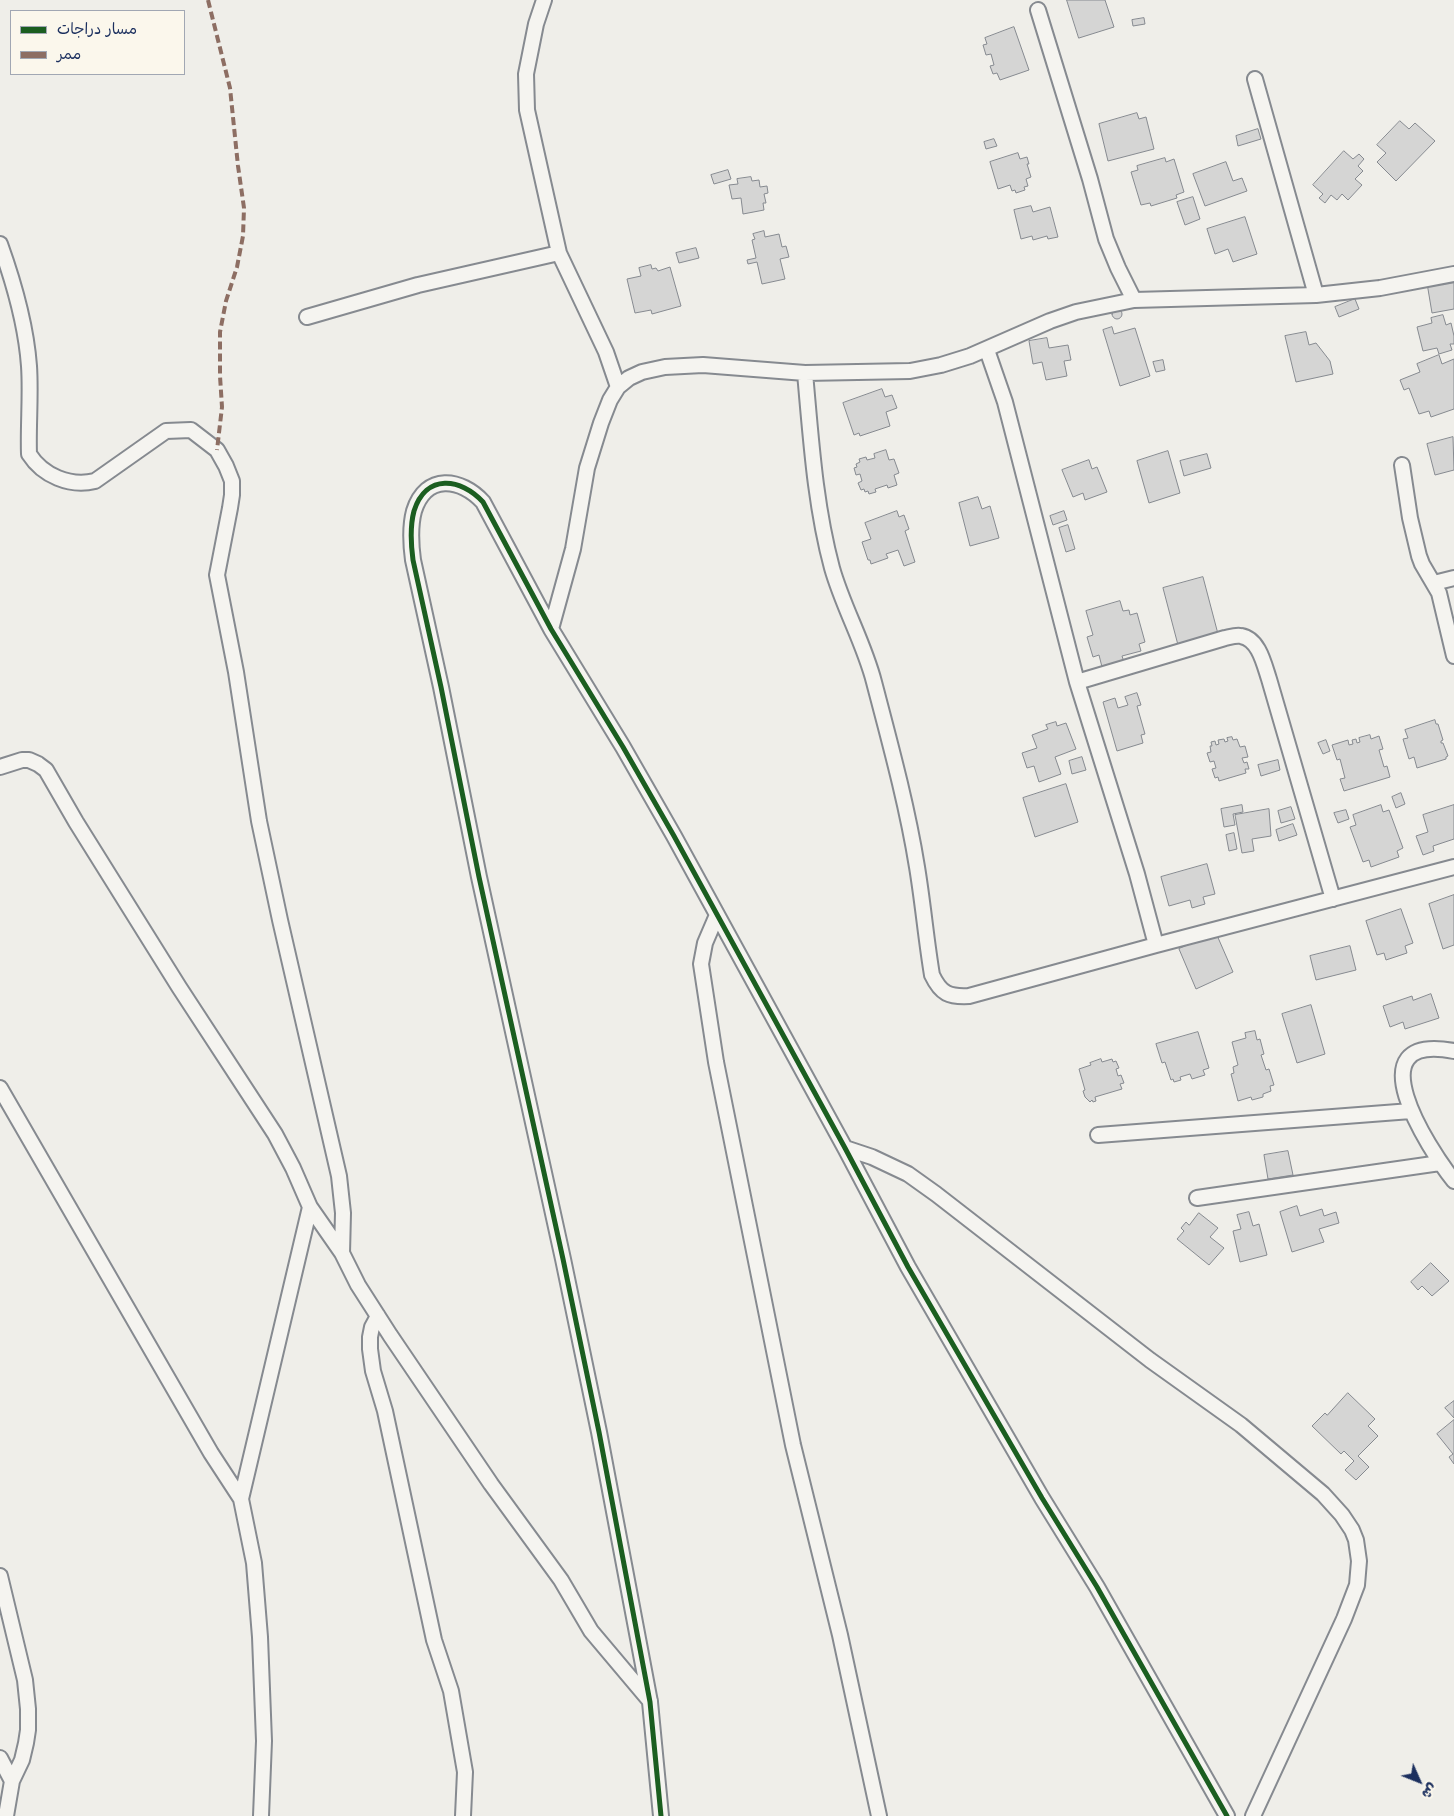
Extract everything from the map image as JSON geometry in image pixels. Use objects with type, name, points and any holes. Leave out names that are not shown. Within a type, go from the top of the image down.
[{"type":"street","points":[[544,0],[529,55],[526,74],[527,110],[559,253],[606,352],[618,387]]},
{"type":"street","points":[[1038,10],[1090,179],[1106,239],[1134,300]]},
{"type":"street","points":[[1255,79],[1316,295]]},
{"type":"street","points":[[0,244],[22,320],[29,366],[29,454],[36,465],[49,475],[85,484],[95,482],[166,431],[191,430],[217,450],[232,481],[232,495],[217,575],[236,672],[259,821],[282,930],[339,1176],[344,1213],[342,1253]]},
{"type":"street","points":[[306,317],[418,285],[559,253]]},
{"type":"street","points":[[551,629],[573,549],[587,468],[601,423],[610,400],[618,387],[629,378],[642,372],[693,365],[805,373],[910,371],[941,365],[987,350],[1050,321],[1076,312],[1134,300],[1316,295],[1380,288],[1454,274]]},
{"type":"street","points":[[987,350],[1006,402],[1077,682],[1137,874],[1156,945]]},
{"type":"street","points":[[805,373],[822,527],[839,591],[854,624],[874,679],[917,866],[932,976],[938,987],[955,996],[969,996],[1454,867]]},
{"type":"street","points":[[1402,465],[1410,518],[1419,556],[1424,569],[1439,593],[1454,656]]},
{"type":"street","points":[[661,1816],[650,1702],[599,1432],[563,1259],[478,878],[441,687],[413,560],[411,546],[414,510],[429,488],[440,482],[454,482],[474,492],[483,502],[551,629],[624,747],[846,1148],[908,1266],[1042,1498],[1098,1587],[1228,1816]]},
{"type":"street","points":[[1434,583],[1454,578]]},
{"type":"street","points":[[1077,682],[1225,638],[1239,635],[1249,639],[1255,645],[1272,688],[1333,899]]},
{"type":"street","points":[[0,767],[22,760],[29,760],[46,770],[76,822],[174,979],[275,1134],[293,1168],[310,1207],[342,1253],[358,1285],[378,1316],[491,1484],[561,1580],[591,1631],[650,1702]]},
{"type":"street","points":[[717,915],[705,943],[701,964],[716,1062],[793,1445],[840,1635],[879,1816]]},
{"type":"street","points":[[1454,1050],[1431,1049],[1414,1054],[1407,1059],[1403,1067],[1402,1077],[1403,1090],[1411,1111],[1440,1163],[1454,1181]]},
{"type":"street","points":[[0,1088],[211,1453],[241,1499],[254,1563],[260,1637],[264,1741],[261,1816]]},
{"type":"street","points":[[1098,1135],[1411,1111]]},
{"type":"street","points":[[846,1148],[872,1157],[908,1174],[936,1194],[1150,1360],[1241,1425],[1323,1494],[1342,1515],[1352,1530],[1358,1551],[1359,1572],[1357,1585],[1344,1619],[1253,1816]]},
{"type":"street","points":[[1197,1198],[1440,1163]]},
{"type":"street","points":[[241,1499],[310,1207]]},
{"type":"street","points":[[378,1316],[372,1326],[370,1337],[371,1356],[385,1412],[434,1640],[451,1691],[465,1772],[463,1816]]},
{"type":"street","points":[[0,1576],[25,1680],[28,1709],[26,1743],[22,1760],[12,1781],[6,1816]]},
{"type":"street","points":[[0,1758],[12,1781]]},
{"type":"building","points":[[1067,0],[1105,0],[1114,27],[1079,38]]},
{"type":"building","points":[[1144,18],[1145,24],[1133,26],[1132,20]]},
{"type":"building","points":[[1014,27],[1029,70],[1000,80],[997,73],[993,74],[990,66],[994,65],[991,54],[986,55],[983,45],[987,44],[985,38]]},
{"type":"building","points":[[1137,113],[1139,119],[1146,117],[1154,149],[1108,161],[1099,124]]},
{"type":"building","points":[[1400,121],[1409,129],[1415,123],[1435,141],[1396,181],[1377,162],[1386,153],[1377,145]]},
{"type":"building","points":[[1258,129],[1261,139],[1238,146],[1236,136]]},
{"type":"building","points":[[994,139],[997,146],[986,149],[984,142]]},
{"type":"building","points":[[1344,151],[1353,159],[1359,154],[1364,159],[1358,166],[1363,171],[1355,179],[1362,185],[1348,200],[1342,194],[1337,200],[1331,195],[1325,203],[1319,198],[1323,194],[1313,185]]},
{"type":"building","points":[[1018,153],[1020,159],[1027,157],[1031,177],[1026,179],[1028,186],[1024,187],[1025,190],[1016,193],[1015,190],[1012,191],[1010,185],[998,189],[990,162]]},
{"type":"building","points":[[1165,158],[1166,162],[1174,159],[1184,192],[1176,195],[1177,198],[1151,206],[1150,203],[1141,205],[1131,172],[1138,170],[1137,166]]},
{"type":"building","points":[[1226,162],[1233,181],[1242,178],[1247,191],[1205,206],[1193,174]]},
{"type":"building","points":[[728,170],[731,179],[714,184],[711,175]]},
{"type":"building","points":[[751,177],[752,181],[759,180],[760,187],[767,186],[768,193],[764,194],[766,203],[763,203],[764,210],[743,214],[741,198],[732,199],[729,185],[738,184],[737,179]]},
{"type":"building","points":[[1193,197],[1200,219],[1185,225],[1177,202]]},
{"type":"building","points":[[1031,206],[1033,212],[1050,207],[1058,237],[1048,239],[1047,236],[1033,240],[1032,236],[1021,239],[1014,210]]},
{"type":"building","points":[[1245,217],[1257,254],[1233,262],[1228,249],[1215,254],[1207,229]]},
{"type":"building","points":[[764,231],[765,237],[779,234],[782,247],[786,246],[789,257],[780,259],[785,279],[762,284],[757,262],[748,264],[747,260],[756,258],[752,240],[755,239],[753,234]]},
{"type":"building","points":[[696,248],[699,258],[679,263],[676,253]]},
{"type":"building","points":[[651,265],[652,269],[656,268],[658,271],[670,267],[681,306],[652,314],[651,310],[635,313],[627,279],[641,276],[639,268]]},
{"type":"building","points":[[1454,278],[1454,309],[1432,313],[1427,283]]},
{"type":"building","points":[[1355,299],[1359,309],[1339,317],[1335,307]]},
{"type":"building","points":[[1115,309],[1119,309],[1122,314],[1121,318],[1115,319],[1112,316],[1112,312]]},
{"type":"building","points":[[1443,315],[1446,325],[1451,323],[1454,336],[1454,344],[1450,344],[1452,350],[1439,354],[1437,348],[1423,351],[1417,327],[1432,323],[1431,318]]},
{"type":"building","points":[[1112,327],[1114,334],[1135,328],[1150,376],[1120,386],[1103,330]]},
{"type":"building","points":[[1306,332],[1309,345],[1316,343],[1330,361],[1333,374],[1296,382],[1285,336]]},
{"type":"building","points":[[1047,338],[1049,348],[1068,345],[1071,360],[1064,361],[1067,376],[1046,380],[1042,362],[1033,364],[1029,341]]},
{"type":"building","points":[[1439,355],[1442,364],[1454,359],[1454,409],[1431,417],[1429,411],[1419,414],[1409,388],[1404,390],[1400,380],[1420,372],[1417,364]]},
{"type":"building","points":[[1163,360],[1165,370],[1156,372],[1153,362]]},
{"type":"building","points":[[882,389],[885,397],[892,395],[897,408],[886,412],[890,426],[860,436],[859,433],[854,435],[843,403]]},
{"type":"building","points":[[1453,437],[1454,470],[1435,475],[1427,444]]},
{"type":"building","points":[[886,450],[889,460],[894,459],[899,473],[894,475],[897,485],[888,488],[887,485],[875,489],[876,492],[869,494],[864,489],[861,490],[858,483],[862,481],[860,474],[856,475],[854,468],[860,462],[859,459],[866,457],[867,460],[875,458],[874,454]]},
{"type":"building","points":[[1168,451],[1180,493],[1149,503],[1137,461]]},
{"type":"building","points":[[1207,454],[1211,468],[1184,476],[1180,461]]},
{"type":"building","points":[[1089,460],[1092,469],[1097,467],[1107,492],[1085,500],[1083,493],[1073,497],[1062,470]]},
{"type":"building","points":[[978,497],[982,509],[990,506],[999,538],[970,546],[959,503]]},
{"type":"building","points":[[897,511],[899,517],[904,515],[909,529],[905,531],[915,562],[904,566],[898,550],[886,554],[888,558],[871,564],[862,542],[871,539],[865,523]]},
{"type":"building","points":[[1064,511],[1067,520],[1053,525],[1050,516]]},
{"type":"building","points":[[1068,525],[1075,549],[1066,552],[1059,528]]},
{"type":"building","points":[[1203,577],[1218,634],[1178,645],[1163,588]]},
{"type":"building","points":[[1120,601],[1123,611],[1129,610],[1130,615],[1137,613],[1145,642],[1139,644],[1141,651],[1122,656],[1125,665],[1103,671],[1099,655],[1093,657],[1087,637],[1093,635],[1086,611]]},
{"type":"building","points":[[1137,693],[1141,705],[1137,706],[1145,734],[1141,735],[1143,743],[1117,751],[1103,702],[1115,698],[1118,708],[1128,705],[1125,697]]},
{"type":"building","points":[[1435,720],[1443,740],[1441,743],[1443,743],[1448,756],[1446,759],[1417,768],[1414,757],[1409,759],[1403,739],[1408,738],[1405,730]]},
{"type":"building","points":[[1056,722],[1057,726],[1066,723],[1076,749],[1055,757],[1061,774],[1039,782],[1034,766],[1027,768],[1022,753],[1037,748],[1032,735],[1048,729],[1046,725]]},
{"type":"building","points":[[1370,735],[1371,739],[1379,736],[1383,749],[1379,750],[1384,767],[1387,766],[1390,777],[1344,791],[1340,779],[1345,778],[1340,759],[1337,760],[1332,745],[1348,740],[1349,745],[1353,744],[1352,740],[1356,739],[1357,743],[1360,742],[1359,738]]},
{"type":"building","points":[[1232,737],[1233,740],[1237,739],[1240,747],[1245,746],[1248,757],[1242,758],[1244,763],[1247,762],[1249,769],[1245,769],[1246,773],[1219,781],[1218,777],[1215,778],[1212,769],[1216,768],[1214,761],[1210,762],[1207,753],[1211,752],[1211,742],[1215,741],[1216,745],[1219,744],[1218,740],[1224,739],[1225,742],[1228,741],[1227,738]]},
{"type":"building","points":[[1326,740],[1330,751],[1323,754],[1318,743]]},
{"type":"building","points":[[1082,757],[1086,770],[1072,774],[1069,761]]},
{"type":"building","points":[[1278,760],[1280,770],[1261,776],[1258,765]]},
{"type":"building","points":[[1066,784],[1078,822],[1035,837],[1023,798]]},
{"type":"building","points":[[1401,793],[1405,804],[1396,808],[1392,797]]},
{"type":"building","points":[[1242,805],[1243,812],[1233,814],[1235,825],[1224,827],[1221,809]]},
{"type":"building","points":[[1381,805],[1383,812],[1389,810],[1403,848],[1397,851],[1399,857],[1371,867],[1369,860],[1363,862],[1350,827],[1356,825],[1353,815]]},
{"type":"building","points":[[1454,805],[1454,839],[1433,846],[1434,851],[1423,855],[1416,836],[1428,832],[1423,815]]},
{"type":"building","points":[[1291,807],[1295,819],[1281,823],[1278,811]]},
{"type":"building","points":[[1269,809],[1271,836],[1252,839],[1254,851],[1242,853],[1235,815]]},
{"type":"building","points":[[1346,810],[1349,819],[1338,823],[1334,813]]},
{"type":"building","points":[[1293,824],[1297,835],[1279,841],[1276,830]]},
{"type":"building","points":[[1234,833],[1237,849],[1229,851],[1226,835]]},
{"type":"building","points":[[1207,864],[1215,894],[1203,897],[1205,904],[1192,908],[1190,900],[1169,906],[1161,877]]},
{"type":"building","points":[[1454,895],[1454,945],[1443,949],[1429,904]]},
{"type":"building","points":[[1401,909],[1413,943],[1405,946],[1407,953],[1386,960],[1384,953],[1377,955],[1366,921]]},
{"type":"building","points":[[1216,933],[1233,972],[1196,989],[1179,949]]},
{"type":"building","points":[[1350,946],[1356,970],[1316,980],[1310,956]]},
{"type":"building","points":[[1431,994],[1439,1018],[1405,1029],[1403,1022],[1390,1027],[1383,1006],[1412,996],[1413,1000]]},
{"type":"building","points":[[1311,1005],[1325,1054],[1297,1063],[1282,1014]]},
{"type":"building","points":[[1255,1031],[1257,1040],[1260,1039],[1264,1054],[1261,1055],[1266,1070],[1269,1069],[1274,1085],[1270,1086],[1271,1091],[1263,1094],[1263,1097],[1252,1100],[1251,1097],[1238,1101],[1231,1074],[1234,1073],[1233,1067],[1238,1065],[1232,1042],[1246,1038],[1245,1033]]},
{"type":"building","points":[[1198,1032],[1209,1068],[1203,1070],[1205,1075],[1192,1079],[1190,1074],[1180,1077],[1181,1080],[1174,1082],[1173,1079],[1171,1080],[1165,1062],[1162,1063],[1156,1044]]},
{"type":"building","points":[[1101,1059],[1102,1062],[1112,1059],[1113,1062],[1116,1061],[1119,1068],[1116,1069],[1118,1076],[1121,1075],[1124,1083],[1120,1084],[1122,1089],[1095,1097],[1096,1101],[1093,1102],[1092,1100],[1090,1102],[1085,1097],[1083,1091],[1085,1090],[1079,1069]]},
{"type":"building","points":[[1288,1151],[1293,1175],[1268,1179],[1264,1155]]},
{"type":"building","points":[[1297,1206],[1300,1216],[1322,1209],[1324,1216],[1336,1212],[1339,1223],[1319,1229],[1324,1242],[1292,1252],[1280,1212]]},
{"type":"building","points":[[1249,1212],[1253,1226],[1259,1224],[1267,1255],[1240,1262],[1233,1231],[1241,1229],[1237,1215]]},
{"type":"building","points":[[1199,1213],[1218,1228],[1210,1237],[1224,1248],[1209,1265],[1177,1239],[1184,1231],[1181,1228],[1186,1222],[1189,1225]]},
{"type":"building","points":[[1431,1263],[1449,1281],[1432,1296],[1422,1286],[1418,1290],[1411,1282]]},
{"type":"building","points":[[1348,1393],[1375,1419],[1368,1426],[1378,1436],[1358,1456],[1369,1467],[1356,1480],[1345,1470],[1354,1461],[1344,1451],[1341,1454],[1312,1426],[1325,1413],[1327,1415]]},
{"type":"building","points":[[1454,1401],[1454,1418],[1445,1408]]},
{"type":"building","points":[[1454,1420],[1454,1464],[1449,1457],[1453,1454],[1437,1434]]},
{"type":"marked path","points":[[208,0],[230,88],[244,208],[243,236],[220,332],[222,407],[217,450]]},
{"type":"cycle path","points":[[661,1816],[650,1702],[599,1432],[479,877],[441,687],[413,560],[411,536],[414,511],[427,490],[435,485],[445,483],[465,488],[483,502],[551,629],[623,747],[674,836],[908,1267],[1042,1498],[1097,1587],[1227,1816]]}]
